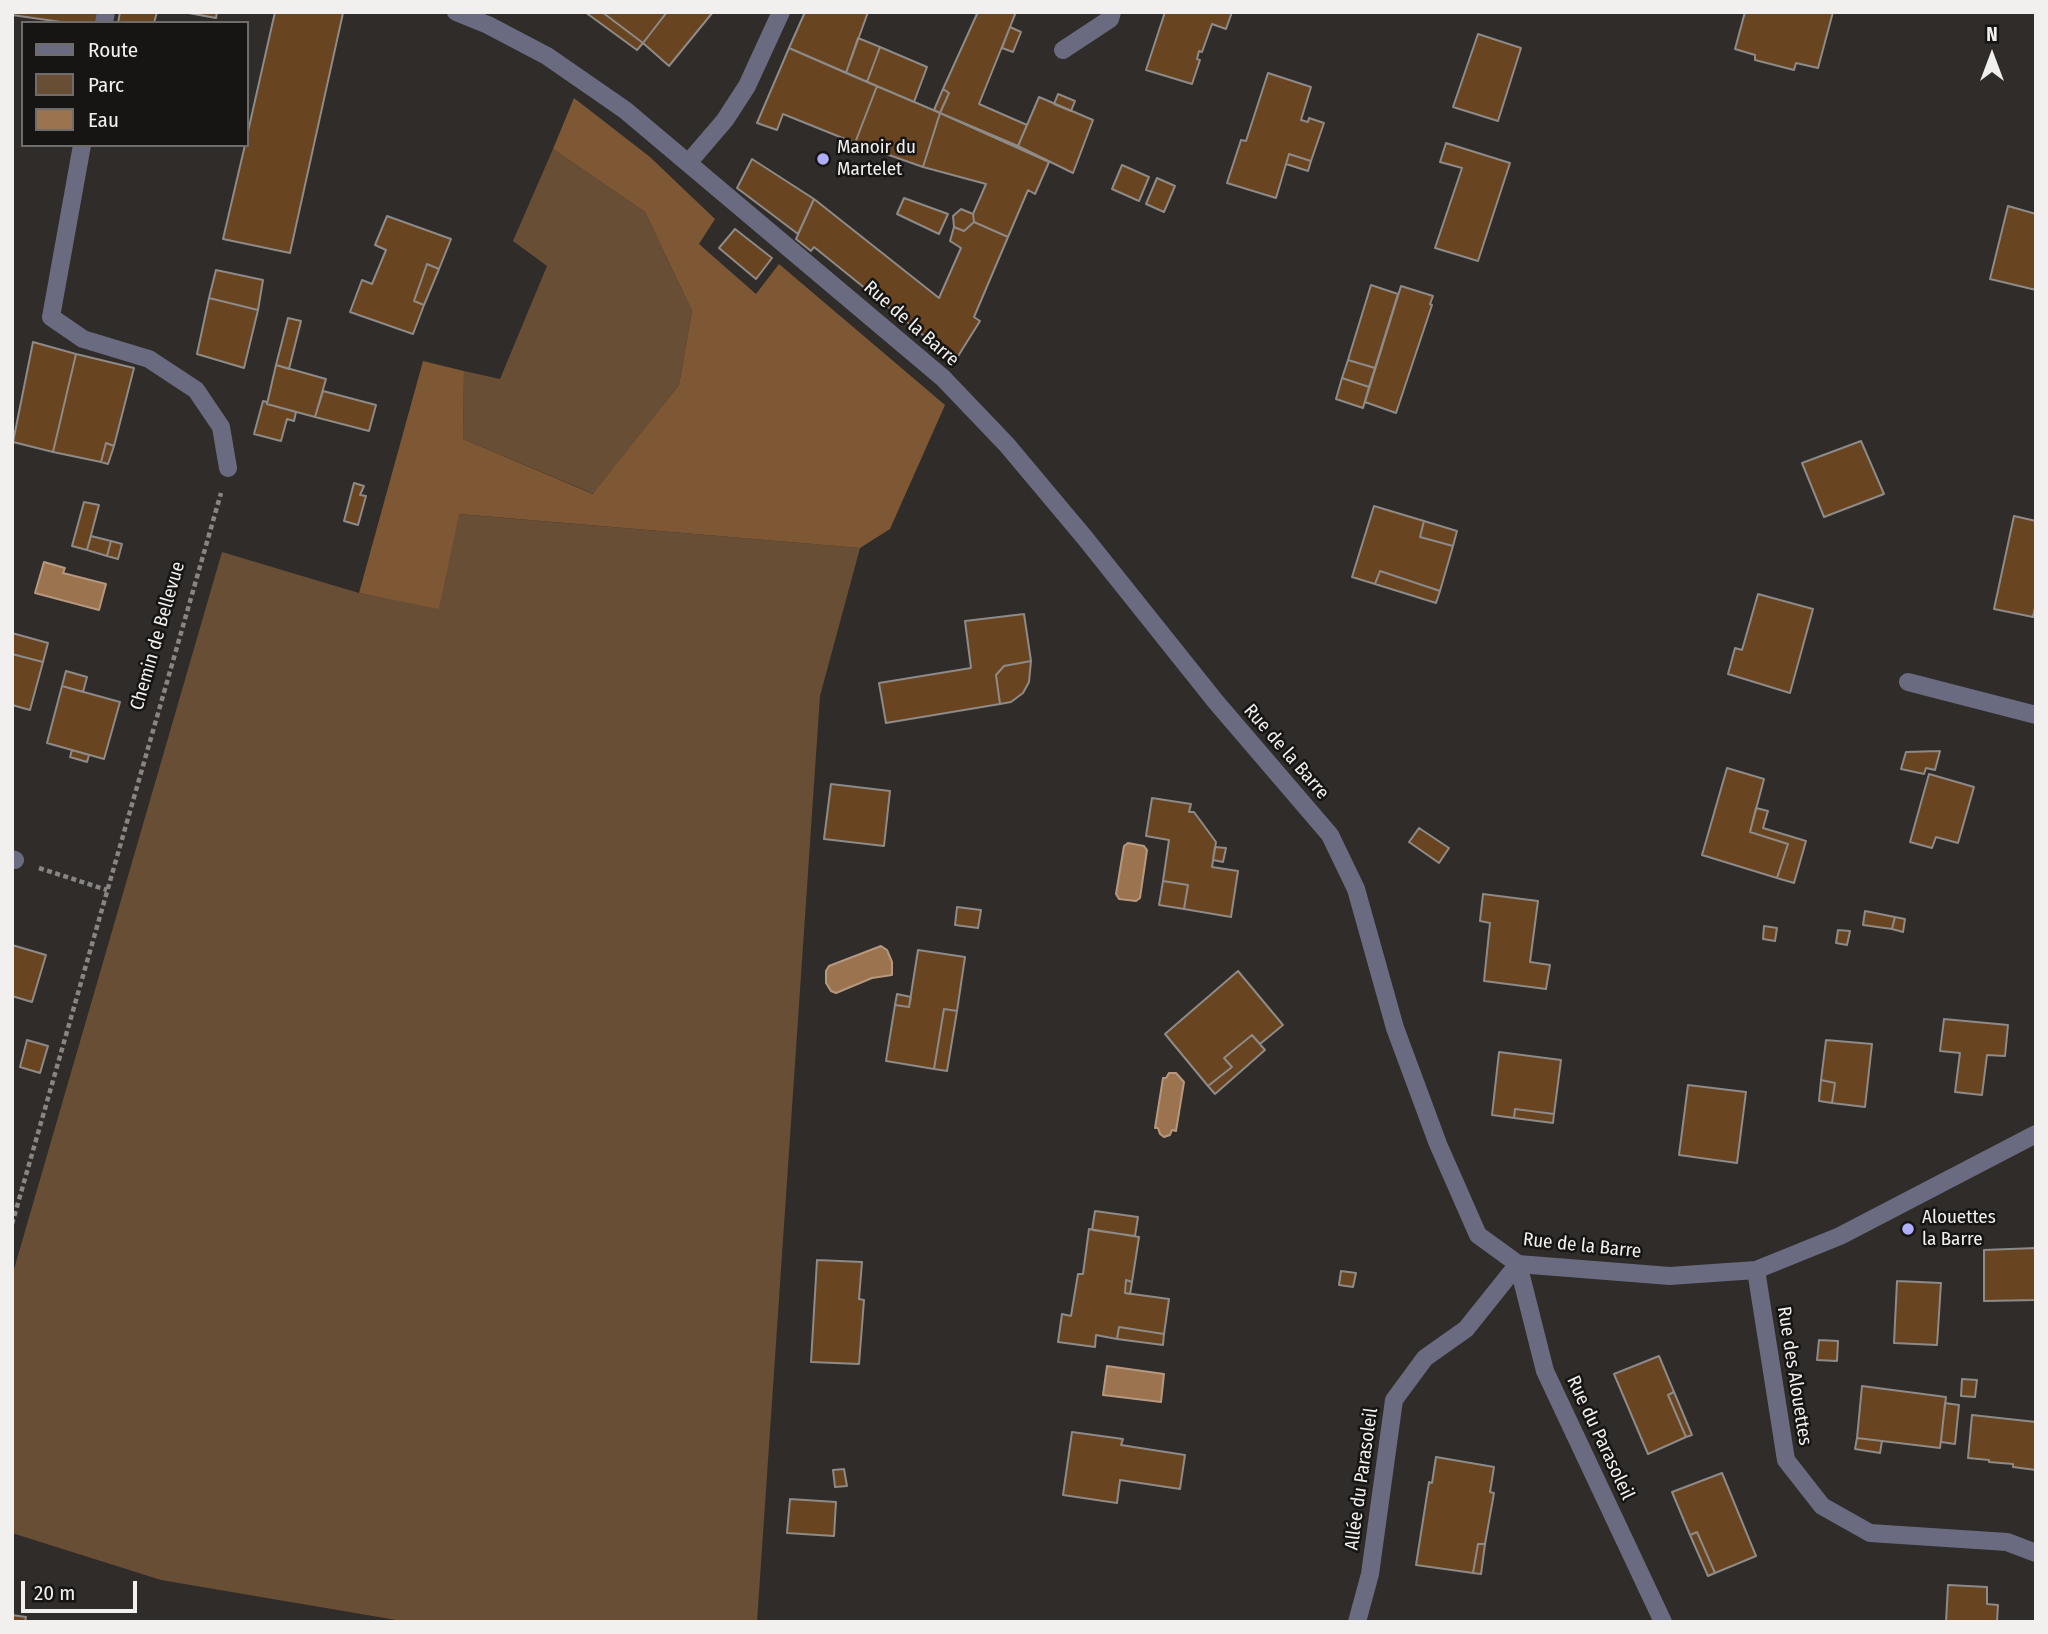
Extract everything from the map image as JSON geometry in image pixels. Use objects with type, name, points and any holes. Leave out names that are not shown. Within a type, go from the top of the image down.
[{"type":"street","name":"Rue de la Barre","points":[[456,12],[488,25],[547,56],[625,110],[689,162],[943,378],[998,436],[1085,538],[1216,702],[1330,835],[1356,889],[1395,1028],[1438,1144],[1478,1235],[1518,1264],[1670,1276],[1756,1270],[1840,1236],[2036,1134]]},
{"type":"street","points":[[689,162],[725,120],[747,86],[781,12]]},
{"type":"street","points":[[1063,50],[1110,19],[1112,12]]},
{"type":"street","points":[[82,147],[51,317],[83,339],[149,359],[196,390],[220,427],[228,468]]},
{"type":"street","points":[[1908,682],[2036,715]]},
{"type":"street","name":"Allée du Parasoleil","points":[[1357,1622],[1370,1574],[1394,1400],[1425,1359],[1465,1329],[1518,1264]]},
{"type":"street","name":"Rue du Parasoleil","points":[[1518,1264],[1545,1371],[1663,1622]]},
{"type":"street","name":"Rue des Alouettes","points":[[1756,1270],[1786,1460],[1822,1506],[1870,1533],[2007,1542],[2036,1553]]},
{"type":"path","name":"Chemin de Bellevue","points":[[12,1224],[228,468]]},
{"type":"path","points":[[14,859],[107,891]]},
{"type":"green space","points":[[553,149],[645,212],[692,311],[679,385],[594,494],[463,439],[464,371],[500,379],[547,266],[513,241]]},
{"type":"green space","points":[[458,514],[860,548],[820,696],[757,1622],[408,1622],[161,1580],[12,1533],[12,1276],[222,552],[359,593],[439,608]]},
{"type":"shaded area","points":[[574,98],[650,157],[715,219],[699,244],[756,294],[779,264],[945,405],[890,529],[860,548],[459,514],[439,609],[359,593],[423,361],[464,371],[463,439],[593,494],[679,385],[692,311],[645,212],[553,149]]},
{"type":"water","points":[[44,562],[65,568],[63,573],[106,584],[99,610],[35,593]]},
{"type":"water","points":[[1128,843],[1144,846],[1147,850],[1140,898],[1136,901],[1119,899],[1116,894],[1124,846]]},
{"type":"water","points":[[881,946],[887,950],[892,962],[892,975],[872,978],[836,993],[831,991],[826,983],[829,966]]},
{"type":"water","points":[[1169,1073],[1176,1073],[1184,1082],[1176,1131],[1172,1130],[1170,1135],[1164,1137],[1158,1128],[1155,1128],[1163,1078]]},
{"type":"water","points":[[1107,1366],[1164,1374],[1161,1402],[1103,1395]]},
{"type":"building","points":[[12,12],[100,12],[98,21],[54,21],[12,15]]},
{"type":"building","points":[[120,12],[157,12],[155,21],[118,21]]},
{"type":"building","points":[[183,12],[217,12],[216,18]]},
{"type":"building","points":[[275,12],[343,13],[290,253],[223,239],[245,147],[248,147],[248,132]]},
{"type":"building","points":[[585,12],[602,12],[643,43],[637,50]]},
{"type":"building","points":[[602,12],[667,12],[643,43]]},
{"type":"building","points":[[667,12],[713,12],[669,66],[643,43]]},
{"type":"building","points":[[805,12],[868,12],[846,73],[789,48]]},
{"type":"building","points":[[973,12],[1016,12],[979,104],[1027,125],[1018,146],[940,113],[949,93],[943,89],[977,14]]},
{"type":"building","points":[[1165,12],[1232,12],[1226,29],[1212,24],[1202,52],[1199,51],[1197,59],[1200,60],[1192,84],[1146,70]]},
{"type":"building","points":[[1745,12],[1833,12],[1818,68],[1796,63],[1794,70],[1755,60],[1755,55],[1735,49]]},
{"type":"building","points":[[1010,27],[1021,32],[1013,52],[1002,48]]},
{"type":"building","points":[[1478,34],[1521,48],[1498,121],[1453,107]]},
{"type":"building","points":[[858,38],[880,47],[867,82],[846,73]]},
{"type":"building","points":[[880,47],[927,67],[914,102],[867,82]]},
{"type":"building","points":[[789,48],[877,86],[855,143],[783,114],[777,130],[757,123]]},
{"type":"building","points":[[1268,73],[1311,87],[1301,120],[1308,122],[1309,118],[1324,123],[1311,161],[1289,154],[1276,198],[1227,183],[1241,140],[1246,141]]},
{"type":"building","points":[[877,86],[940,113],[923,167],[855,143]]},
{"type":"building","points":[[943,89],[949,93],[940,113],[934,110]]},
{"type":"building","points":[[1058,94],[1075,101],[1071,111],[1054,104]]},
{"type":"building","points":[[1039,97],[1093,120],[1073,173],[1018,146]]},
{"type":"building","points":[[940,113],[1049,162],[1035,194],[1028,190],[1008,237],[974,222],[973,214],[986,184],[923,167]]},
{"type":"building","points":[[1446,143],[1510,163],[1478,261],[1435,248],[1462,168],[1440,162]]},
{"type":"building","points":[[1289,154],[1311,161],[1308,171],[1286,164]]},
{"type":"building","points":[[752,159],[814,199],[798,234],[737,188]]},
{"type":"building","points":[[1122,165],[1149,177],[1139,201],[1112,189]]},
{"type":"building","points":[[1157,178],[1175,186],[1164,212],[1146,204]]},
{"type":"building","points":[[904,198],[948,214],[939,234],[897,214]]},
{"type":"building","points":[[814,199],[939,298],[961,248],[950,241],[954,227],[964,231],[974,222],[1008,237],[974,317],[980,321],[955,361],[814,247],[811,251],[796,239]]},
{"type":"building","points":[[2008,206],[2036,214],[2036,290],[1990,279]]},
{"type":"building","points":[[961,209],[973,214],[974,222],[964,231],[954,227],[953,216]]},
{"type":"building","points":[[387,216],[451,239],[439,269],[427,264],[414,301],[424,305],[413,334],[350,312],[362,280],[372,284],[386,250],[375,245]]},
{"type":"building","points":[[735,229],[772,258],[756,279],[719,248]]},
{"type":"building","points":[[427,264],[439,269],[424,305],[414,301]]},
{"type":"building","points":[[216,270],[263,280],[258,310],[209,298]]},
{"type":"building","points":[[1371,285],[1398,294],[1375,368],[1348,360]]},
{"type":"building","points":[[1401,286],[1433,296],[1396,413],[1365,402]]},
{"type":"building","points":[[209,298],[258,310],[244,368],[197,354]]},
{"type":"building","points":[[288,318],[301,321],[289,369],[276,365]]},
{"type":"building","points":[[33,342],[76,354],[53,452],[13,442]]},
{"type":"building","points":[[76,354],[134,368],[114,446],[106,443],[101,462],[53,452]]},
{"type":"building","points":[[1348,360],[1375,368],[1369,387],[1342,378]]},
{"type":"building","points":[[276,365],[326,379],[315,417],[267,404]]},
{"type":"building","points":[[1342,378],[1369,387],[1363,408],[1336,399]]},
{"type":"building","points":[[323,391],[376,405],[369,431],[315,417]]},
{"type":"building","points":[[263,401],[296,412],[294,421],[287,419],[281,441],[254,434]]},
{"type":"building","points":[[1861,441],[1884,494],[1824,517],[1802,463]]},
{"type":"building","points":[[106,443],[114,446],[108,464],[101,462]]},
{"type":"building","points":[[354,483],[364,486],[360,495],[366,496],[358,525],[344,521]]},
{"type":"building","points":[[84,502],[99,505],[87,550],[72,546]]},
{"type":"building","points":[[1374,506],[1424,521],[1420,537],[1453,546],[1440,591],[1380,571],[1375,584],[1352,577]]},
{"type":"building","points":[[2014,516],[2036,521],[2036,603],[2033,617],[1994,609]]},
{"type":"building","points":[[1424,521],[1457,531],[1453,546],[1420,537]]},
{"type":"building","points":[[91,536],[111,541],[107,556],[87,550]]},
{"type":"building","points":[[111,541],[122,544],[118,559],[107,556]]},
{"type":"building","points":[[1380,571],[1440,591],[1436,603],[1375,584]]},
{"type":"building","points":[[1758,594],[1813,609],[1790,693],[1728,674],[1735,648],[1742,650]]},
{"type":"building","points":[[1024,614],[1031,661],[1004,666],[996,675],[1000,704],[886,723],[879,683],[971,668],[965,621]]},
{"type":"building","points":[[12,633],[48,643],[43,662],[12,654]]},
{"type":"building","points":[[12,654],[43,662],[30,710],[12,705]]},
{"type":"building","points":[[1031,661],[1029,682],[1023,693],[1011,702],[1000,704],[996,675],[1004,666]]},
{"type":"building","points":[[66,671],[87,677],[83,692],[62,686]]},
{"type":"building","points":[[62,686],[120,702],[104,759],[47,743]]},
{"type":"building","points":[[72,750],[89,755],[87,762],[70,757]]},
{"type":"building","points":[[1940,751],[1935,770],[1926,768],[1924,774],[1901,769],[1906,752]]},
{"type":"building","points":[[1727,768],[1764,779],[1750,832],[1788,844],[1777,878],[1702,855]]},
{"type":"building","points":[[1929,774],[1974,787],[1958,843],[1936,837],[1932,848],[1910,842]]},
{"type":"building","points":[[831,784],[890,791],[884,846],[824,839]]},
{"type":"building","points":[[1152,798],[1191,804],[1189,812],[1194,812],[1216,842],[1212,867],[1238,871],[1231,917],[1184,909],[1188,885],[1163,881],[1169,840],[1146,836]]},
{"type":"building","points":[[1756,808],[1768,811],[1763,828],[1806,841],[1794,883],[1777,878],[1788,844],[1750,832]]},
{"type":"building","points":[[1419,828],[1449,848],[1439,863],[1409,842]]},
{"type":"building","points":[[1215,847],[1226,848],[1223,862],[1213,860]]},
{"type":"building","points":[[1163,881],[1188,885],[1184,909],[1159,905]]},
{"type":"building","points":[[1483,894],[1538,901],[1530,962],[1550,965],[1546,989],[1484,981],[1490,923],[1480,921]]},
{"type":"building","points":[[957,907],[981,910],[978,928],[955,925]]},
{"type":"building","points":[[1865,911],[1895,917],[1892,929],[1863,925]]},
{"type":"building","points":[[1895,917],[1905,919],[1903,932],[1892,929]]},
{"type":"building","points":[[1764,926],[1777,928],[1775,941],[1763,939]]},
{"type":"building","points":[[1838,930],[1850,931],[1847,945],[1836,943]]},
{"type":"building","points":[[12,945],[46,955],[32,1002],[12,996]]},
{"type":"building","points":[[918,950],[965,957],[957,1011],[944,1009],[934,1069],[886,1061],[895,1005],[909,1007]]},
{"type":"building","points":[[1238,971],[1283,1025],[1260,1044],[1252,1035],[1224,1058],[1232,1067],[1208,1086],[1165,1034]]},
{"type":"building","points":[[897,994],[911,997],[909,1007],[895,1005]]},
{"type":"building","points":[[944,1009],[957,1011],[947,1071],[934,1069]]},
{"type":"building","points":[[1944,1019],[2008,1025],[2005,1056],[1987,1055],[1982,1095],[1955,1092],[1960,1053],[1940,1051]]},
{"type":"building","points":[[1252,1035],[1265,1050],[1215,1094],[1208,1086],[1232,1067],[1224,1058]]},
{"type":"building","points":[[27,1040],[48,1046],[40,1073],[20,1067]]},
{"type":"building","points":[[1826,1040],[1872,1044],[1865,1107],[1832,1103],[1835,1083],[1821,1080]]},
{"type":"building","points":[[1499,1052],[1561,1060],[1554,1114],[1515,1109],[1514,1118],[1492,1115]]},
{"type":"building","points":[[1821,1080],[1835,1083],[1832,1103],[1819,1101]]},
{"type":"building","points":[[1688,1085],[1746,1092],[1737,1163],[1679,1155]]},
{"type":"building","points":[[1515,1109],[1554,1114],[1553,1123],[1514,1118]]},
{"type":"building","points":[[1095,1211],[1138,1217],[1135,1236],[1092,1230]]},
{"type":"building","points":[[1089,1229],[1139,1237],[1132,1282],[1126,1280],[1125,1293],[1169,1299],[1164,1334],[1119,1327],[1117,1339],[1096,1335],[1095,1347],[1058,1342],[1062,1314],[1071,1316],[1078,1274],[1083,1274]]},
{"type":"building","points":[[2036,1248],[2036,1300],[1984,1301],[1984,1250]]},
{"type":"building","points":[[817,1260],[862,1262],[859,1299],[864,1300],[859,1364],[811,1362]]},
{"type":"building","points":[[1341,1271],[1356,1273],[1353,1287],[1339,1285]]},
{"type":"building","points":[[1126,1280],[1132,1282],[1130,1294],[1125,1293]]},
{"type":"building","points":[[1897,1281],[1941,1283],[1937,1345],[1894,1343]]},
{"type":"building","points":[[1119,1327],[1164,1334],[1163,1345],[1117,1339]]},
{"type":"building","points":[[1819,1340],[1838,1341],[1837,1361],[1817,1360]]},
{"type":"building","points":[[1659,1356],[1674,1392],[1668,1395],[1686,1437],[1648,1454],[1614,1374]]},
{"type":"building","points":[[1962,1379],[1977,1380],[1975,1397],[1961,1396]]},
{"type":"building","points":[[1862,1386],[1946,1397],[1940,1448],[1857,1438]]},
{"type":"building","points":[[1674,1392],[1692,1435],[1686,1437],[1668,1395]]},
{"type":"building","points":[[1945,1403],[1959,1405],[1955,1444],[1941,1442]]},
{"type":"building","points":[[1972,1415],[2036,1422],[2036,1470],[1968,1458]]},
{"type":"building","points":[[1072,1432],[1123,1439],[1121,1445],[1185,1455],[1180,1489],[1120,1480],[1117,1503],[1063,1495]]},
{"type":"building","points":[[1857,1438],[1882,1441],[1880,1453],[1855,1449]]},
{"type":"building","points":[[1436,1457],[1494,1467],[1490,1492],[1494,1493],[1485,1544],[1478,1544],[1473,1573],[1416,1565],[1429,1482],[1432,1483]]},
{"type":"building","points":[[844,1469],[847,1486],[835,1487],[833,1470]]},
{"type":"building","points":[[1722,1473],[1756,1556],[1715,1573],[1697,1532],[1690,1535],[1672,1492]]},
{"type":"building","points":[[790,1499],[836,1502],[834,1536],[787,1533]]},
{"type":"building","points":[[1697,1532],[1715,1573],[1708,1576],[1690,1535]]},
{"type":"building","points":[[1478,1544],[1485,1544],[1481,1574],[1473,1573]]},
{"type":"building","points":[[1948,1585],[1987,1587],[1987,1604],[1998,1605],[1997,1622],[1946,1622]]},
{"type":"building","points":[[12,1615],[26,1617],[25,1622],[12,1622]]},
{"type":"place","name":"Manoir du Martelet","points":[[823,159]]},
{"type":"place","name":"Alouettes la Barre","points":[[1908,1229]]}]
